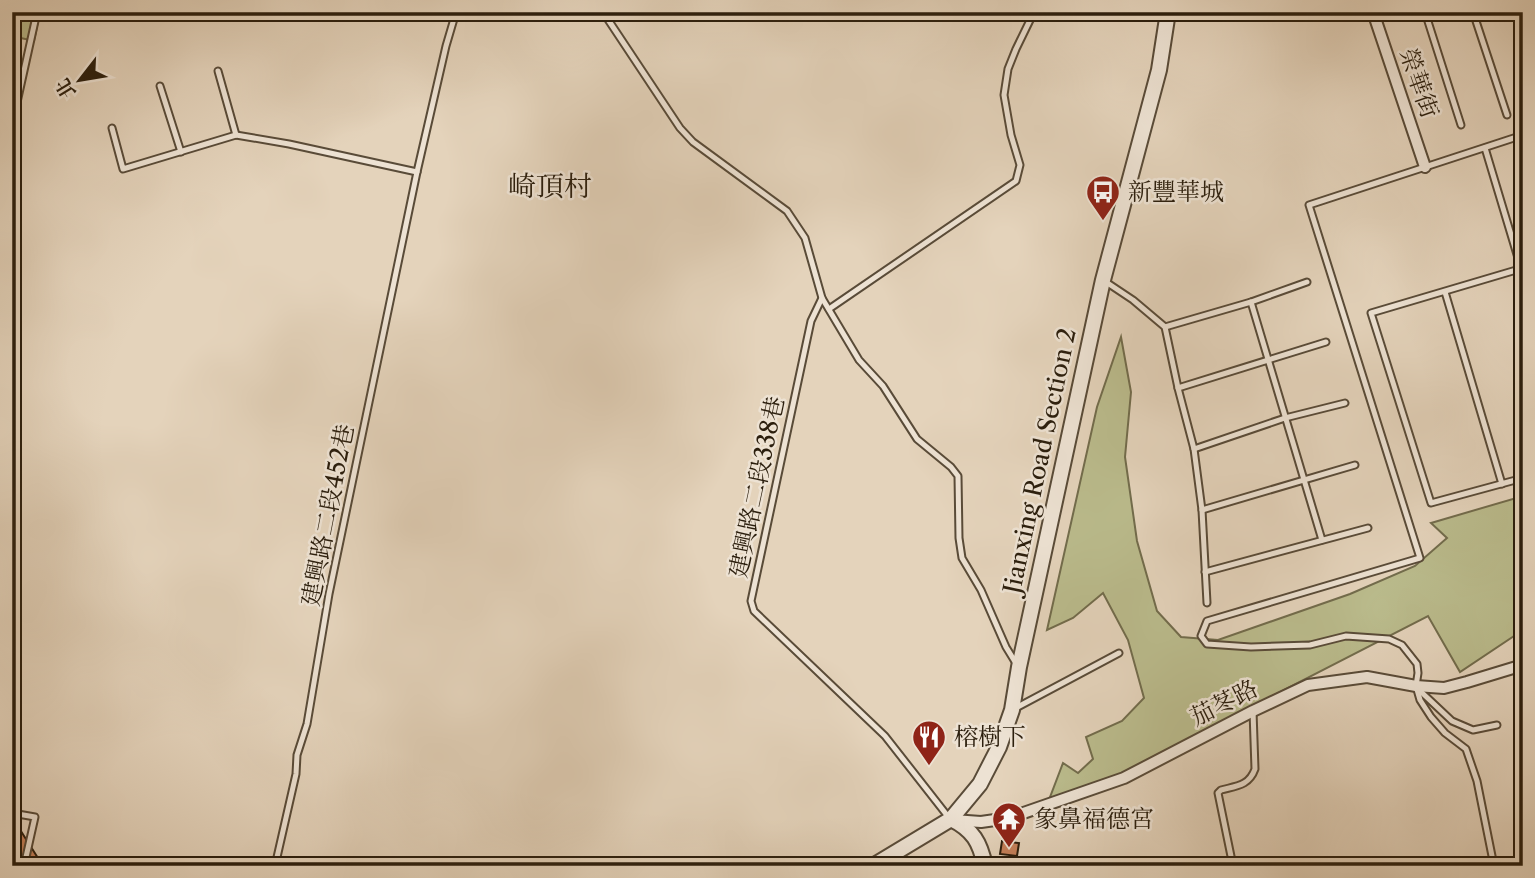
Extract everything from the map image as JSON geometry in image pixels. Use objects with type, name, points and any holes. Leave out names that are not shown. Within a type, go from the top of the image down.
[{"type":"street","name":"Jianxing Road Section 2","points":[[873,866],[951,819],[980,784],[999,747],[1012,710],[1103,280],[1159,70],[1168,12]]},
{"type":"street","name":"榮華街","points":[[1373,12],[1425,167]]},
{"type":"street","name":"茄苳路","points":[[951,819],[981,822],[1009,818],[1124,778],[1308,685],[1367,677],[1416,687],[1444,688],[1523,665]]},
{"type":"street","points":[[951,819],[964,826],[981,845],[985,866]]},
{"type":"lane","points":[[12,125],[37,12]]},
{"type":"lane","name":"建興路二段452巷","points":[[275,866],[296,774],[297,755],[307,724],[329,594],[417,172],[456,12]]},
{"type":"lane","points":[[603,12],[680,128],[693,142],[788,211],[805,238],[822,298],[859,360],[883,386],[917,439],[958,476],[962,558],[981,590],[1006,647],[1019,667]]},
{"type":"lane","points":[[829,309],[1016,181],[1020,164],[1011,135],[1004,95],[1016,49],[1034,12]]},
{"type":"lane","points":[[1425,12],[1461,125]]},
{"type":"lane","points":[[1473,12],[1507,115]]},
{"type":"lane","points":[[1518,12],[1523,27]]},
{"type":"lane","points":[[218,71],[236,135]]},
{"type":"lane","points":[[160,86],[181,152]]},
{"type":"lane","points":[[112,128],[123,169],[236,135],[417,172]]},
{"type":"lane","points":[[1494,866],[1477,781],[1466,749],[1445,733],[1420,700],[1416,687],[1417,664],[1402,645],[1389,639],[1346,636],[1310,645],[1251,648],[1207,645],[1201,635],[1207,621],[1420,558],[1309,205],[1523,135]]},
{"type":"lane","points":[[1485,148],[1522,268],[1371,313],[1431,503],[1523,478]]},
{"type":"lane","points":[[1103,280],[1133,300],[1165,327],[1194,449],[1202,510],[1207,603]]},
{"type":"lane","points":[[1165,327],[1251,302],[1307,282]]},
{"type":"lane","points":[[1445,292],[1502,484]]},
{"type":"lane","name":"建興路二段338巷","points":[[822,298],[811,321],[751,601],[754,611],[885,736],[951,819]]},
{"type":"lane","points":[[1251,302],[1322,540]]},
{"type":"lane","points":[[1178,388],[1326,342]]},
{"type":"lane","points":[[1194,449],[1285,418],[1345,403]]},
{"type":"lane","points":[[1202,510],[1355,465]]},
{"type":"lane","points":[[1205,572],[1368,528]]},
{"type":"lane","points":[[1012,710],[1119,653]]},
{"type":"lane","points":[[1416,687],[1452,721],[1473,730],[1497,725]]},
{"type":"lane","points":[[1233,866],[1219,793],[1247,782],[1253,776],[1253,711]]},
{"type":"lane","points":[[12,813],[35,817],[24,866]]},
{"type":"green space","points":[[12,12],[40,12],[34,41],[12,36]]},
{"type":"green space","points":[[1121,337],[1131,392],[1125,457],[1137,541],[1157,611],[1181,637],[1218,640],[1350,594],[1415,566],[1447,538],[1431,523],[1523,496],[1523,630],[1460,672],[1428,616],[1044,813],[1063,763],[1078,773],[1093,759],[1086,737],[1122,721],[1144,698],[1128,640],[1103,593],[1073,618],[1047,630],[1097,407]]},
{"type":"building","points":[[12,817],[43,866],[12,866]]},
{"type":"building","name":"象鼻福德宮","points":[[1002,841],[1019,843],[1017,856],[1000,854]]},
{"type":"place","name":"新豐華城","points":[[1103,222]]},
{"type":"place","name":"榕樹下","points":[[929,767]]},
{"type":"place","name":"象鼻福德宮","points":[[1009,849]]},
{"type":"district","name":"崎頂村","points":[[550,186]]}]
